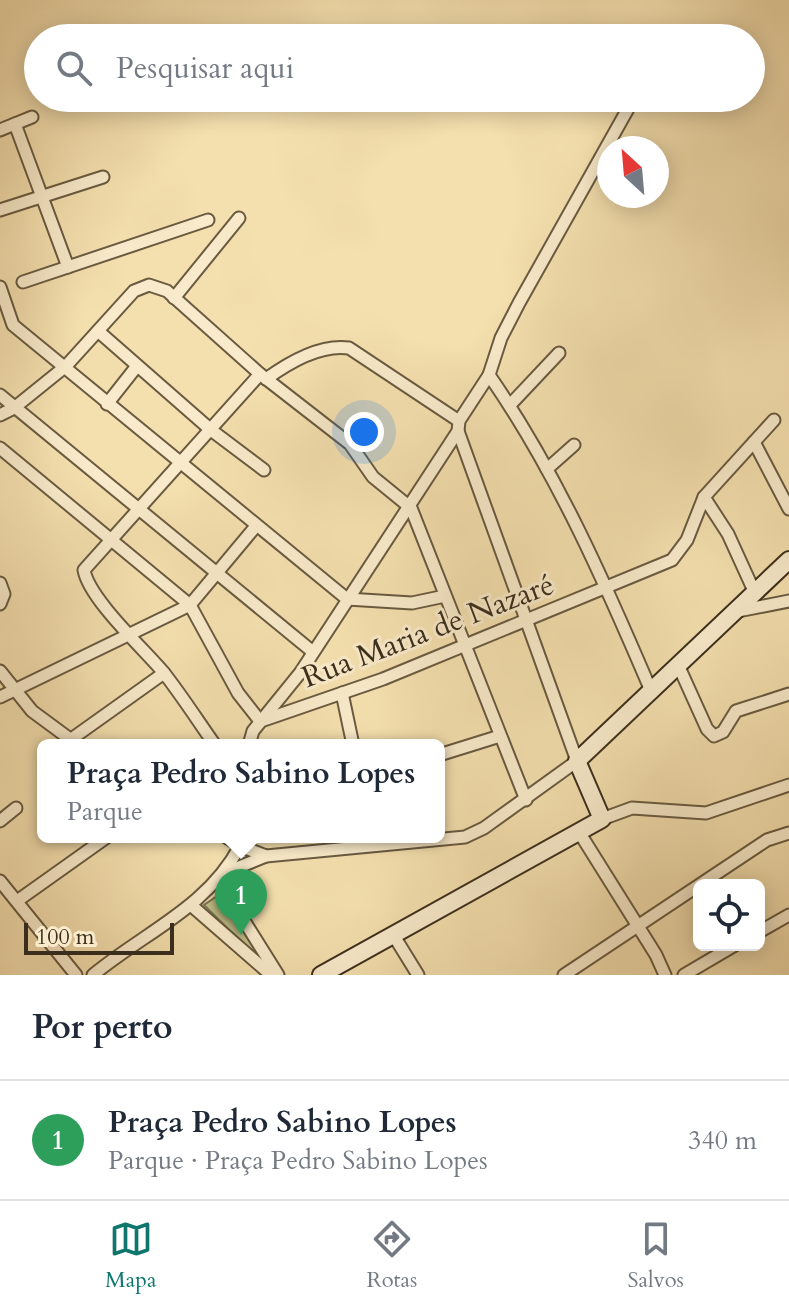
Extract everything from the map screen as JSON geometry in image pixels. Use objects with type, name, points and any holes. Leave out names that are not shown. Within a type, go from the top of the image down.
[{"type":"main road","points":[[321,975],[602,819],[577,761],[789,560]]},
{"type":"street","points":[[252,739],[260,721],[285,694],[411,508],[489,375],[501,338],[626,112]]},
{"type":"street","points":[[0,130],[32,117]]},
{"type":"street","points":[[15,124],[68,267]]},
{"type":"street","points":[[0,210],[103,177]]},
{"type":"street","points":[[171,294],[239,218]]},
{"type":"street","points":[[23,282],[208,220]]},
{"type":"street","points":[[0,415],[14,408],[66,366],[134,291],[149,285],[171,294],[263,376],[350,444],[373,477],[411,508],[526,800]]},
{"type":"street","points":[[0,287],[13,325]]},
{"type":"street","points":[[0,321],[13,325],[66,366],[179,464],[347,599],[412,603],[445,596]]},
{"type":"street","points":[[98,331],[211,430],[264,470]]},
{"type":"street","points":[[211,739],[164,673],[128,634],[85,576],[86,566],[263,376],[304,357],[334,348],[349,348],[459,426],[577,761],[526,800],[465,837],[445,839]]},
{"type":"street","points":[[510,405],[559,353]]},
{"type":"street","points":[[107,404],[137,366]]},
{"type":"street","points":[[489,375],[547,469],[607,587],[652,693]]},
{"type":"street","points":[[0,395],[313,652]]},
{"type":"street","points":[[754,591],[728,534],[704,497],[774,420]]},
{"type":"street","points":[[754,442],[789,509]]},
{"type":"street","points":[[547,469],[574,445]]},
{"type":"street","points":[[0,448],[114,539],[190,605],[238,693],[260,721]]},
{"type":"street","name":"Rua Maria de Nazaré","points":[[260,721],[465,645],[672,560],[687,540],[704,497]]},
{"type":"street","points":[[0,697],[190,605],[256,526]]},
{"type":"street","points":[[0,583],[4,594],[0,604]]},
{"type":"street","points":[[733,611],[789,601]]},
{"type":"street","points":[[679,667],[710,734],[719,735],[734,714],[789,694]]},
{"type":"street","points":[[0,671],[12,691],[69,739]]},
{"type":"street","points":[[79,739],[164,673]]},
{"type":"street","points":[[342,693],[352,739]]},
{"type":"street","points":[[445,753],[500,736]]},
{"type":"street","points":[[602,819],[632,808],[706,813],[789,785]]},
{"type":"street","points":[[0,821],[16,808]]},
{"type":"street","points":[[579,832],[665,975]]},
{"type":"street","points":[[564,975],[767,840],[789,833]]},
{"type":"street","points":[[17,901],[99,843]]},
{"type":"street","points":[[93,975],[192,906],[220,877],[239,843]]},
{"type":"street","points":[[243,843],[266,856]]},
{"type":"street","points":[[220,877],[266,856],[402,843]]},
{"type":"street","points":[[220,877],[278,975]]},
{"type":"street","points":[[0,881],[76,975]]},
{"type":"street","points":[[192,906],[271,975]]},
{"type":"street","points":[[765,929],[789,915]]},
{"type":"street","points":[[394,936],[418,975]]},
{"type":"street","points":[[684,975],[725,951]]},
{"type":"green space","points":[[223,892],[265,965],[204,905]]},
{"type":"place","name":"Praça Pedro Sabino Lopes","points":[[241,935]]}]
